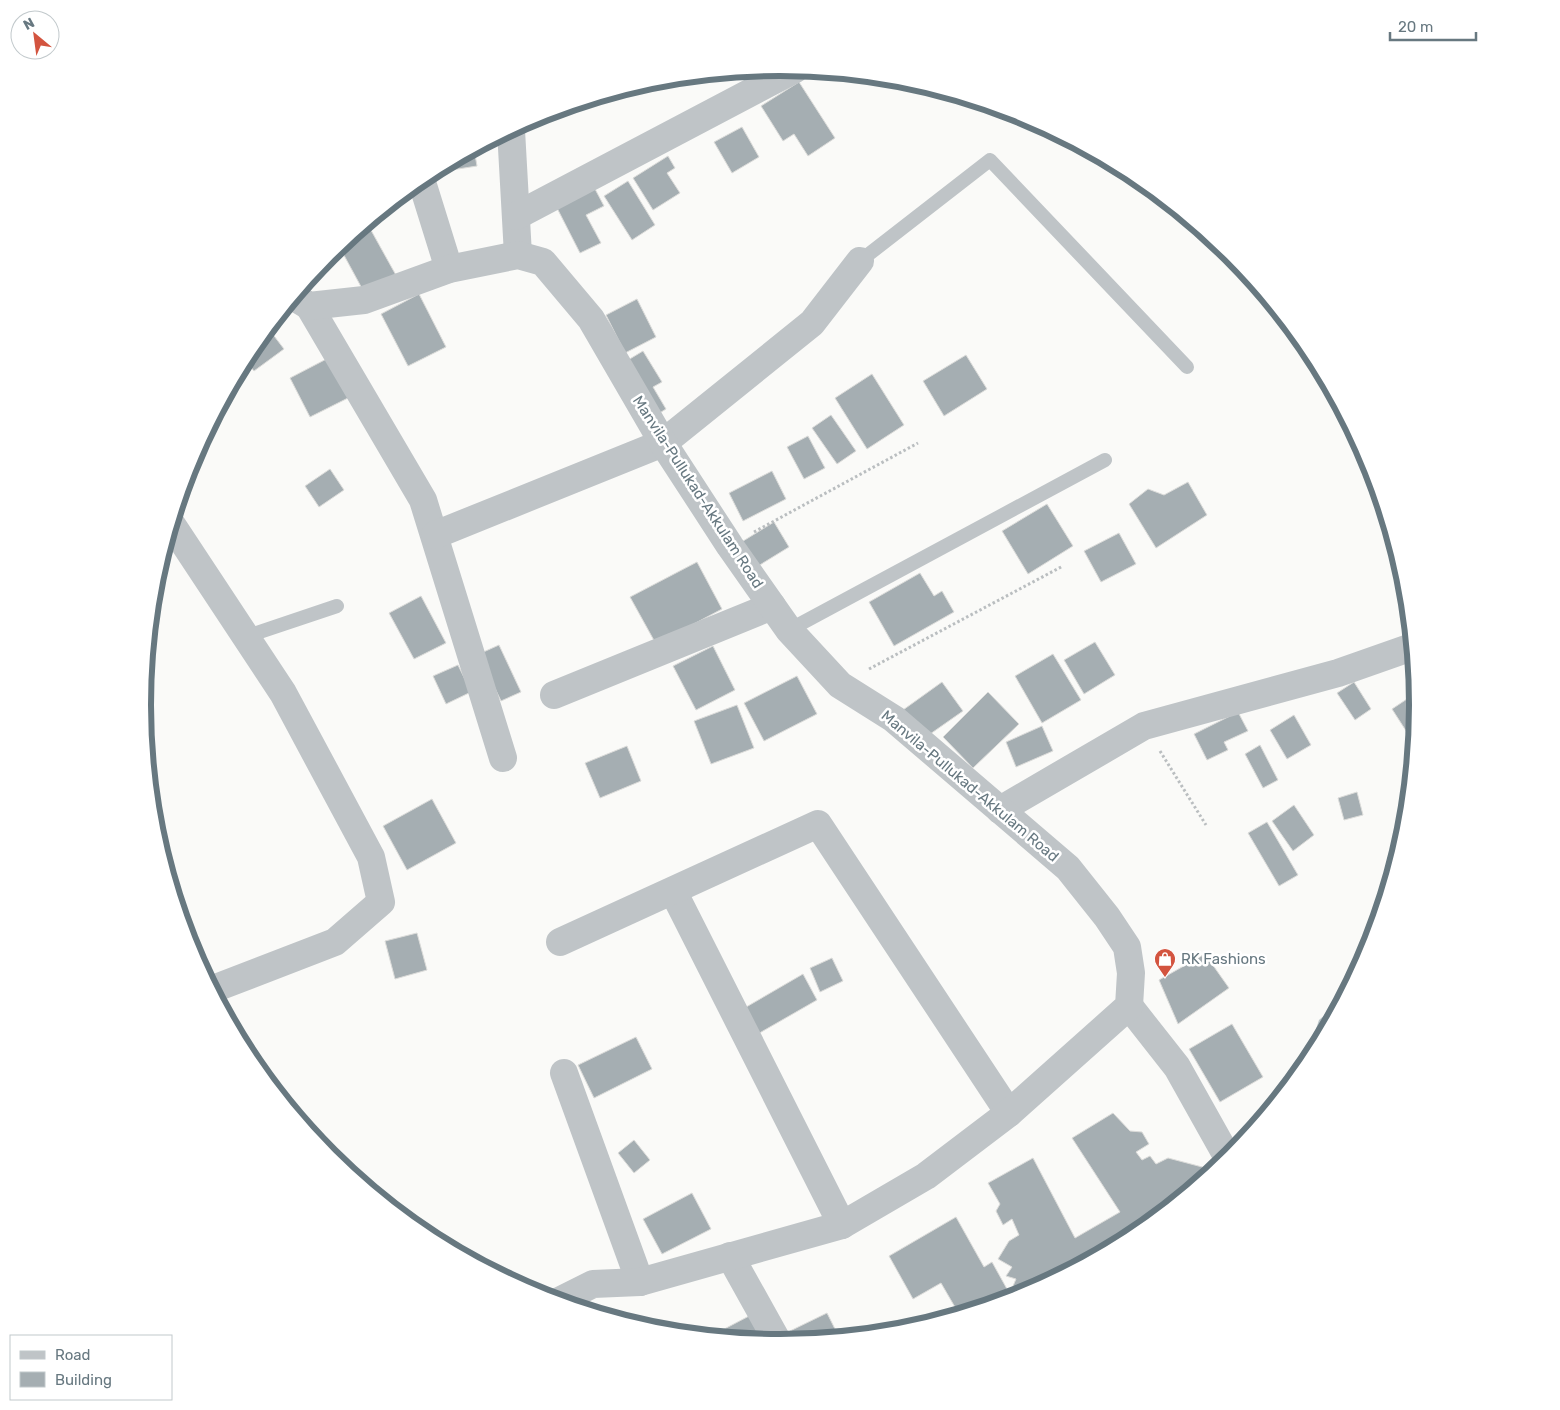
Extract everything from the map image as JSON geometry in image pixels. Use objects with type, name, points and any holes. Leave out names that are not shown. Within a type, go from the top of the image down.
[{"type":"street","points":[[516,216],[781,76]]},
{"type":"street","points":[[511,137],[518,255]]},
{"type":"street","points":[[424,187],[449,269]]},
{"type":"street","name":"Manvila-Pullukad-Akkulam Road","points":[[302,302],[364,300],[449,269],[518,255],[543,262],[591,319],[663,442],[730,546],[789,630],[840,685],[894,720],[1068,868],[1107,917],[1127,947],[1131,973],[1129,1006]]},
{"type":"street","points":[[435,535],[663,442],[812,322],[860,261]]},
{"type":"street","points":[[302,302],[423,500],[503,758]]},
{"type":"street","points":[[176,531],[283,693],[371,857],[381,902],[335,942],[218,987]]},
{"type":"street","points":[[554,695],[772,606]]},
{"type":"street","points":[[1000,810],[1144,726],[1338,672],[1406,649]]},
{"type":"street","points":[[560,942],[818,824],[1008,1113]]},
{"type":"street","points":[[672,892],[842,1225]]},
{"type":"street","points":[[568,1296],[593,1284],[640,1282],[842,1225],[926,1176],[1008,1113],[1129,1006],[1177,1067],[1224,1151]]},
{"type":"street","points":[[564,1073],[640,1282]]},
{"type":"street","points":[[730,1256],[773,1334]]},
{"type":"lane","points":[[860,261],[990,160],[1187,367]]},
{"type":"lane","points":[[789,630],[1104,460]]},
{"type":"lane","points":[[245,636],[337,606]]},
{"type":"path","points":[[730,546],[918,443]]},
{"type":"path","points":[[840,685],[1063,566]]},
{"type":"path","points":[[1144,726],[1206,825]]},
{"type":"shaded area","points":[[1329,1011],[1314,1036],[1314,1035],[1319,1020]]},
{"type":"building","points":[[799,82],[835,138],[808,156],[794,134],[783,141],[761,106]]},
{"type":"building","points":[[742,127],[759,157],[732,173],[714,142]]},
{"type":"building","points":[[475,155],[477,166],[450,170]]},
{"type":"building","points":[[668,156],[675,168],[667,173],[680,193],[653,210],[633,178]]},
{"type":"building","points":[[628,181],[655,225],[632,240],[604,196]]},
{"type":"building","points":[[595,189],[604,206],[586,215],[601,243],[580,253],[557,208]]},
{"type":"building","points":[[370,228],[397,277],[365,294],[343,253]]},
{"type":"building","points":[[419,294],[446,347],[408,366],[381,314]]},
{"type":"building","points":[[637,299],[656,337],[625,353],[606,315]]},
{"type":"building","points":[[273,334],[284,349],[254,371],[250,367]]},
{"type":"building","points":[[643,351],[662,382],[653,387],[666,409],[650,419],[618,366]]},
{"type":"building","points":[[338,353],[358,393],[310,417],[290,378]]},
{"type":"building","points":[[966,355],[987,389],[944,416],[923,381]]},
{"type":"building","points":[[872,374],[904,425],[867,449],[835,398]]},
{"type":"building","points":[[831,415],[856,451],[837,464],[812,428]]},
{"type":"building","points":[[808,436],[825,468],[804,479],[787,447]]},
{"type":"building","points":[[330,469],[344,490],[319,507],[305,486]]},
{"type":"building","points":[[772,471],[786,499],[743,521],[729,493]]},
{"type":"building","points":[[1188,482],[1207,515],[1156,548],[1129,504],[1148,489],[1164,495]]},
{"type":"building","points":[[1047,504],[1073,546],[1028,574],[1002,531]]},
{"type":"building","points":[[774,522],[789,547],[750,571],[735,546]]},
{"type":"building","points":[[1119,533],[1136,564],[1101,582],[1084,551]]},
{"type":"building","points":[[697,562],[722,609],[656,644],[630,597]]},
{"type":"building","points":[[920,573],[934,596],[942,591],[954,612],[894,646],[869,602]]},
{"type":"building","points":[[421,596],[446,643],[414,659],[389,613]]},
{"type":"building","points":[[1095,642],[1115,675],[1084,694],[1064,660]]},
{"type":"building","points":[[499,645],[521,692],[501,701],[479,654]]},
{"type":"building","points":[[713,646],[735,690],[696,710],[673,666]]},
{"type":"building","points":[[1053,654],[1081,700],[1042,723],[1015,676]]},
{"type":"building","points":[[458,665],[471,692],[446,704],[433,676]]},
{"type":"building","points":[[797,676],[817,714],[764,741],[744,703]]},
{"type":"building","points":[[942,682],[963,711],[923,739],[903,710]]},
{"type":"building","points":[[1354,682],[1371,709],[1355,720],[1337,693]]},
{"type":"building","points":[[988,692],[1019,724],[973,768],[943,737]]},
{"type":"building","points":[[1409,698],[1408,733],[1392,709]]},
{"type":"building","points":[[737,705],[754,748],[711,764],[694,721]]},
{"type":"building","points":[[1238,712],[1248,731],[1224,742],[1228,750],[1207,760],[1194,734]]},
{"type":"building","points":[[1294,715],[1311,745],[1287,759],[1270,730]]},
{"type":"building","points":[[1042,726],[1053,751],[1016,767],[1006,742]]},
{"type":"building","points":[[1260,745],[1278,780],[1263,788],[1245,754]]},
{"type":"building","points":[[627,746],[641,781],[600,798],[585,763]]},
{"type":"building","points":[[1357,792],[1363,815],[1344,820],[1338,798]]},
{"type":"building","points":[[432,799],[456,843],[407,870],[383,826]]},
{"type":"building","points":[[1294,805],[1314,835],[1293,851],[1272,821]]},
{"type":"building","points":[[1267,822],[1298,875],[1279,886],[1248,833]]},
{"type":"building","points":[[417,933],[427,970],[395,979],[385,941]]},
{"type":"building","points":[[1205,954],[1229,988],[1178,1024],[1159,980]]},
{"type":"building","points":[[832,958],[843,981],[820,992],[810,968]]},
{"type":"building","points":[[803,974],[817,1000],[756,1035],[741,1010]]},
{"type":"building","points":[[1232,1024],[1263,1077],[1220,1102],[1189,1049]]},
{"type":"building","points":[[636,1037],[652,1069],[594,1098],[578,1065]]},
{"type":"building","points":[[1113,1113],[1130,1131],[1142,1132],[1149,1144],[1136,1152],[1142,1160],[1150,1156],[1156,1164],[1168,1158],[1206,1168],[1163,1204],[1129,1228],[1094,1250],[1017,1288],[1013,1286],[1016,1279],[1006,1276],[1012,1267],[998,1259],[1009,1241],[1019,1235],[1012,1219],[1003,1225],[996,1211],[1000,1204],[988,1183],[1033,1158],[1075,1238],[1120,1212],[1072,1138]]},
{"type":"building","points":[[634,1140],[650,1160],[634,1173],[618,1153]]},
{"type":"building","points":[[692,1193],[711,1229],[662,1254],[643,1219]]},
{"type":"building","points":[[956,1217],[984,1267],[992,1262],[1008,1291],[956,1308],[941,1283],[913,1299],[889,1256]]},
{"type":"building","points":[[827,1313],[836,1331],[791,1333],[790,1331]]},
{"type":"building","points":[[751,1315],[760,1333],[739,1332],[722,1330]]},
{"type":"place","name":"RK Fashions","points":[[1165,978]]}]
